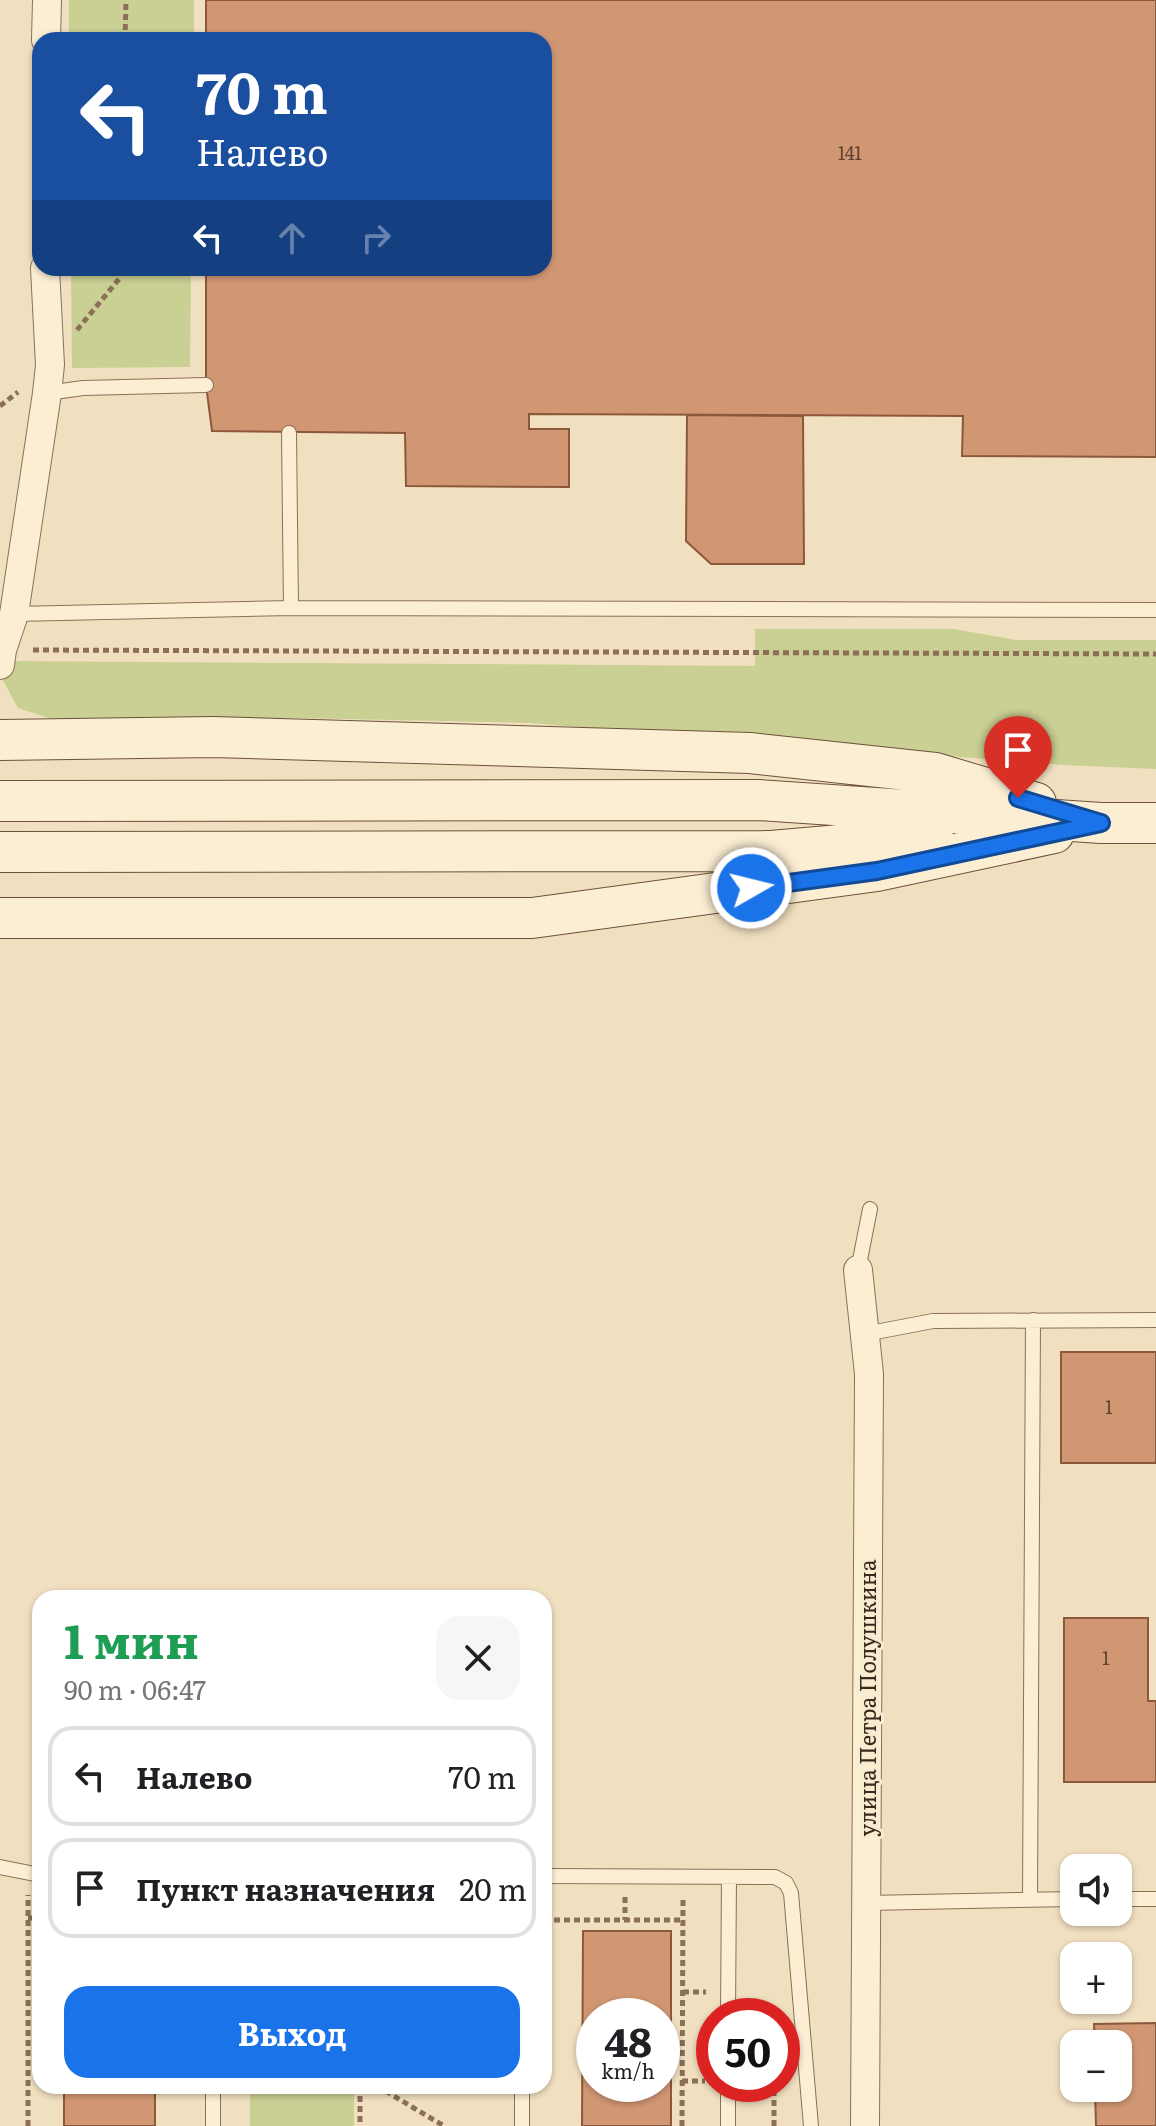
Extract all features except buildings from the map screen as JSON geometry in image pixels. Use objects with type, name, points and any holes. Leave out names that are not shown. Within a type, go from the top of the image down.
[{"type":"main road","points":[[0,740],[213,737],[750,753],[935,773],[1101,823]]},
{"type":"main road","points":[[5,801],[758,800],[1101,823],[1156,823]]},
{"type":"main road","points":[[5,852],[771,851],[1101,823]]},
{"type":"main road","points":[[0,918],[532,918],[877,871],[1101,823]]},
{"type":"street","points":[[46,32],[47,0]]},
{"type":"street","points":[[10,657],[2,650],[14,614],[50,365],[45,276]]},
{"type":"street","name":"улица Петра Полушкина","points":[[858,1270],[869,1374],[865,2126]]},
{"type":"lane","points":[[47,393],[83,388],[206,385]]},
{"type":"lane","points":[[289,433],[291,608]]},
{"type":"lane","points":[[14,614],[291,608],[1156,610]]},
{"type":"lane","points":[[858,1270],[870,1209]]},
{"type":"lane","points":[[1030,1899],[1033,1320]]},
{"type":"lane","points":[[865,1334],[933,1321],[1156,1320]]},
{"type":"lane","points":[[0,1867],[32,1874]]},
{"type":"lane","points":[[552,1876],[775,1877],[786,1883],[791,1893],[811,2126]]},
{"type":"lane","points":[[728,1998],[729,1877]]},
{"type":"lane","points":[[867,1903],[1060,1899]]},
{"type":"lane","points":[[1132,1899],[1156,1899]]},
{"type":"lane","points":[[213,2094],[213,2126]]},
{"type":"lane","points":[[522,2094],[522,2126]]},
{"type":"lane","points":[[728,2102],[728,2126]]},
{"type":"path","points":[[125,32],[126,0]]},
{"type":"path","points":[[10,657],[1156,654]]},
{"type":"path","points":[[682,2126],[683,1877]]},
{"type":"path","points":[[28,2126],[28,1918],[32,1889]]},
{"type":"path","points":[[552,1920],[683,1920]]},
{"type":"path","points":[[682,2081],[696,2081]]},
{"type":"path","points":[[360,2094],[360,2126]]},
{"type":"path","points":[[390,2094],[444,2126]]},
{"type":"path","points":[[774,2102],[774,2126]]},
{"type":"green space","points":[[69,0],[194,0],[194,32],[69,32]]},
{"type":"green space","points":[[71,276],[191,276],[190,367],[72,368]]},
{"type":"green space","points":[[755,629],[954,629],[1016,640],[1156,640],[1156,769],[1063,765],[528,723],[298,718],[48,718],[18,708],[1,677],[6,661],[755,666]]},
{"type":"green space","points":[[250,2094],[354,2094],[354,2126],[250,2126]]},
{"type":"route","points":[[751,888],[877,871],[1101,823],[1018,798]]}]
